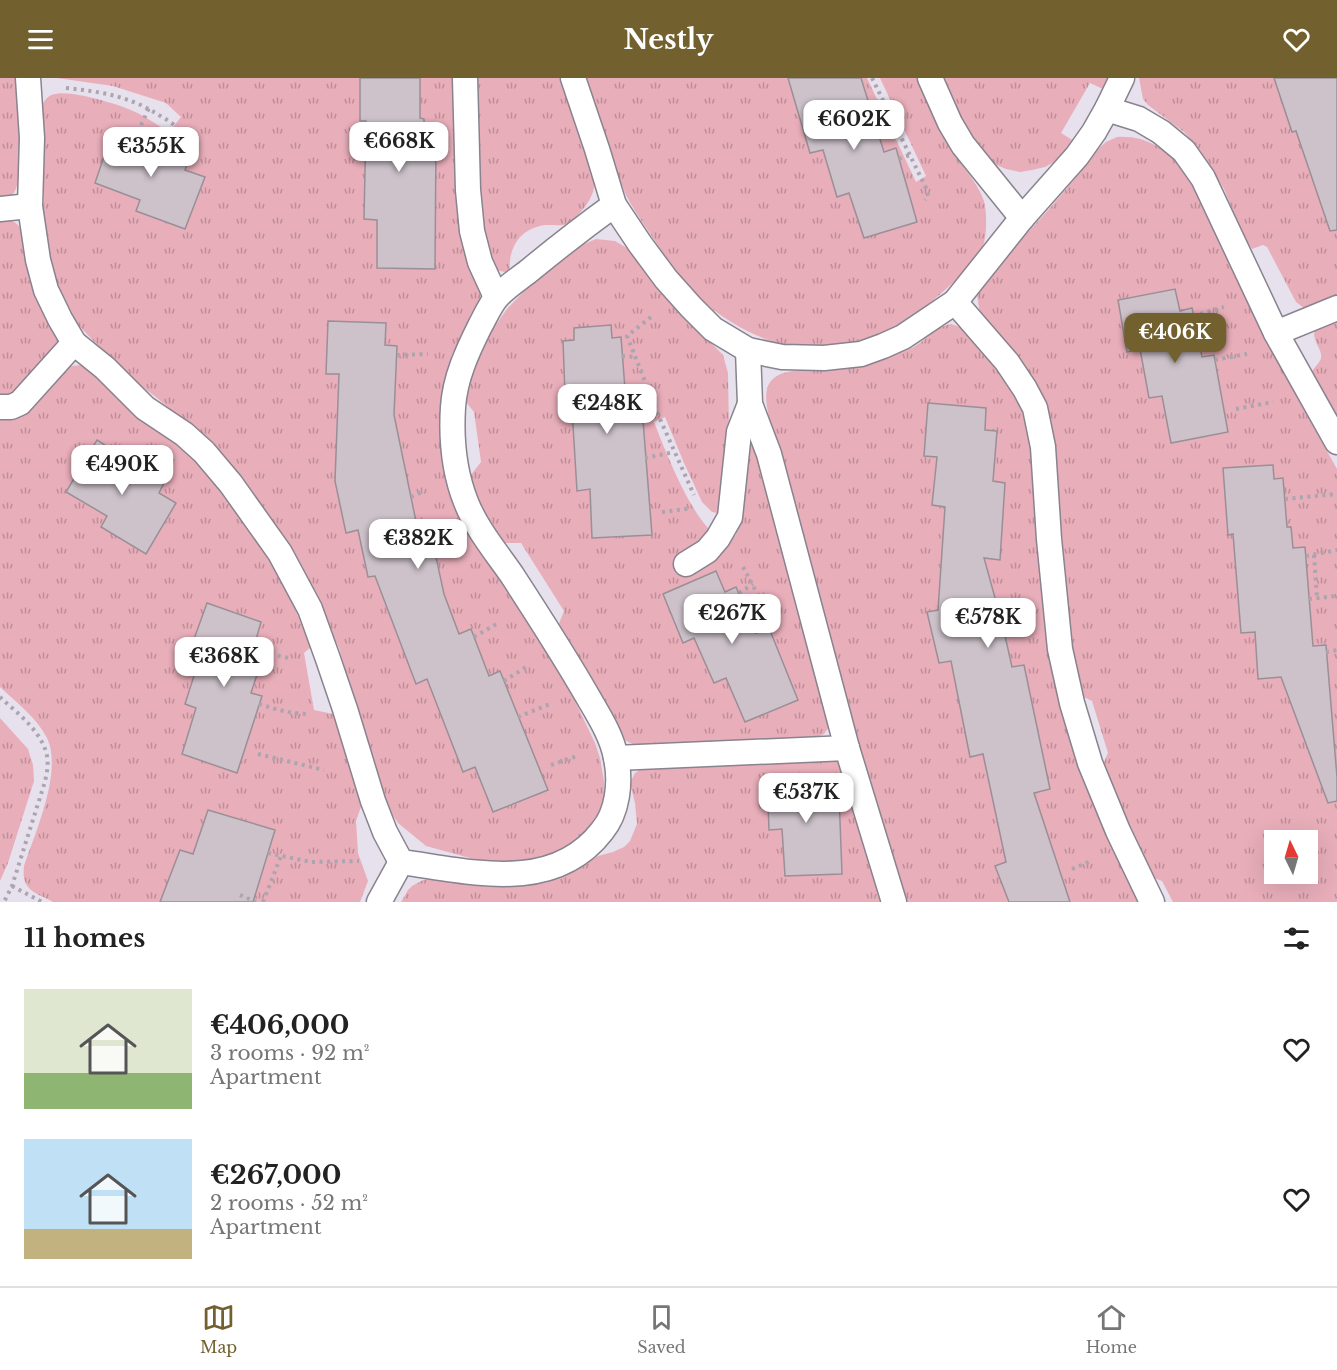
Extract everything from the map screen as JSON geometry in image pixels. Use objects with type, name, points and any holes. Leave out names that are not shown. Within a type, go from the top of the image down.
[{"type":"lane","points":[[465,78],[468,190],[472,231],[480,262],[496,297]]},
{"type":"lane","points":[[573,78],[614,205],[666,279],[691,307],[713,328],[748,350],[782,357],[824,358],[861,354],[903,337],[955,302],[1022,218],[1077,156],[1094,132],[1122,78]]},
{"type":"lane","points":[[930,78],[950,123],[963,145],[1022,218]]},
{"type":"lane","points":[[28,83],[32,138],[30,206],[38,261],[46,290],[75,343],[105,368],[145,408],[184,434],[197,446],[231,484],[280,553],[310,609],[345,709],[373,801],[397,856],[379,902]]},
{"type":"lane","points":[[1107,109],[1139,119],[1161,132],[1184,151],[1203,178],[1276,333],[1337,442]]},
{"type":"lane","points":[[397,856],[504,874],[542,871],[558,866],[574,857],[593,843],[609,823],[619,787],[612,743],[604,724],[561,651],[466,504],[458,478],[452,442],[453,405],[459,371],[496,297],[614,205]]},
{"type":"lane","points":[[0,209],[30,206]]},
{"type":"lane","points":[[955,302],[1007,362],[1035,408],[1042,447],[1050,559],[1060,649],[1072,703],[1090,763],[1118,831],[1152,902]]},
{"type":"lane","points":[[1276,333],[1337,308]]},
{"type":"lane","points":[[0,407],[11,407],[20,403],[75,343]]},
{"type":"lane","points":[[748,350],[750,404],[769,454],[847,747],[894,902]]},
{"type":"lane","points":[[686,564],[707,551],[718,538],[730,517],[739,432],[750,404]]},
{"type":"lane","points":[[616,758],[847,747]]},
{"type":"path","points":[[872,78],[926,188],[928,196],[925,200]]},
{"type":"path","points":[[28,83],[110,94],[149,108],[171,122],[181,133],[183,154]]},
{"type":"path","points":[[869,104],[882,100]]},
{"type":"path","points":[[141,125],[149,108]]},
{"type":"path","points":[[899,159],[910,155]]},
{"type":"path","points":[[627,336],[657,312]]},
{"type":"path","points":[[622,356],[636,357]]},
{"type":"path","points":[[1215,360],[1235,357]]},
{"type":"path","points":[[1236,409],[1283,399]]},
{"type":"path","points":[[643,414],[656,411]]},
{"type":"path","points":[[645,458],[674,452]]},
{"type":"path","points":[[1284,500],[1337,494]]},
{"type":"path","points":[[662,512],[699,505]]},
{"type":"path","points":[[1306,556],[1337,550]]},
{"type":"path","points":[[1314,555],[1317,598]]},
{"type":"path","points":[[739,593],[753,584]]},
{"type":"path","points":[[1309,599],[1337,596]]},
{"type":"path","points":[[1326,652],[1337,650]]},
{"type":"path","points":[[0,697],[33,729],[46,756],[47,772],[12,886],[4,902]]},
{"type":"path","points":[[259,704],[299,714],[316,714],[345,709]]},
{"type":"path","points":[[258,754],[340,773],[364,771]]},
{"type":"path","points":[[268,853],[311,862],[352,862],[397,856]]},
{"type":"path","points":[[263,902],[281,856]]},
{"type":"path","points":[[12,886],[42,902]]},
{"type":"path","points":[[240,895],[256,902]]},
{"type":"green space","points":[[0,78],[18,78],[21,137],[18,182],[12,195],[0,201]]},
{"type":"green space","points":[[57,78],[455,78],[481,300],[452,354],[443,395],[441,432],[444,470],[458,511],[573,697],[595,743],[604,781],[604,797],[593,823],[578,840],[554,854],[535,860],[511,864],[488,863],[426,846],[398,823],[390,811],[368,750],[339,648],[316,602],[177,415],[129,377],[79,326],[64,304],[49,254],[44,224],[43,103],[51,95],[62,93],[94,98],[133,111],[169,132],[181,117],[166,103],[113,86]]},
{"type":"green space","points":[[473,78],[560,78],[587,147],[594,175],[593,192],[578,215],[563,225],[543,225],[526,232],[516,242],[511,256],[510,271],[505,272],[495,270],[483,243]]},
{"type":"green space","points":[[583,78],[867,78],[916,182],[926,176],[880,78],[917,78],[943,137],[977,186],[984,201],[986,224],[983,246],[967,268],[942,293],[901,324],[881,334],[853,342],[815,347],[790,346],[755,335],[722,316],[701,299],[674,269],[659,247],[625,193]]},
{"type":"green space","points":[[939,78],[1110,78],[1105,90],[1090,83],[1061,133],[1074,141],[1066,152],[1045,167],[1020,172],[992,163],[967,135]]},
{"type":"green space","points":[[1139,78],[1337,78],[1337,298],[1304,308],[1296,302],[1267,247],[1263,245],[1252,249],[1244,237],[1224,189],[1197,146],[1184,132],[1143,99]]},
{"type":"green space","points":[[1117,137],[1144,140],[1160,148],[1185,173],[1201,200],[1265,338],[1337,469],[1337,902],[1173,902],[1162,881],[1149,876],[1101,769],[1108,753],[1092,701],[1080,695],[1071,660],[1051,447],[980,315],[977,294],[998,265],[1050,208],[1099,148]]},
{"type":"green space","points":[[0,220],[14,222],[21,231],[32,288],[53,323],[59,342],[16,394],[0,398]]},
{"type":"green space","points":[[596,239],[615,241],[627,248],[660,291],[723,355],[728,373],[729,430],[721,511],[712,512],[702,502],[665,417],[654,422],[687,496],[712,532],[724,539],[736,535],[750,435],[832,723],[824,734],[817,737],[640,747],[626,741],[605,700],[558,626],[564,611],[521,543],[503,543],[479,502],[470,476],[481,462],[474,412],[466,402],[475,361],[494,327],[525,290],[575,248]]},
{"type":"green space","points":[[1337,316],[1337,417],[1312,371],[1321,358],[1315,329]]},
{"type":"green space","points":[[951,324],[960,327],[970,335],[1014,386],[1030,426],[1045,612],[1142,902],[903,902],[888,859],[770,423],[766,394],[769,383],[786,372],[829,370],[870,362],[912,348],[939,328]]},
{"type":"green space","points":[[82,365],[187,451],[225,494],[259,542],[295,609],[311,647],[304,653],[314,710],[333,714],[360,798],[361,807],[356,821],[358,853],[368,881],[360,902],[53,902],[27,886],[24,866],[46,802],[52,767],[47,738],[38,724],[0,687],[0,415],[65,368]]},
{"type":"green space","points":[[0,718],[28,749],[33,765],[34,781],[0,881]]},
{"type":"green space","points":[[832,758],[844,767],[886,902],[401,902],[412,886],[423,880],[437,878],[469,885],[494,887],[532,884],[565,876],[598,856],[624,847],[630,841],[637,824],[630,783],[635,773],[641,769]]},
{"type":"building","points":[[360,78],[420,78],[420,118],[424,119],[424,140],[436,141],[435,269],[377,268],[377,220],[364,219],[366,121],[360,121]]},
{"type":"building","points":[[788,78],[861,78],[884,152],[896,148],[917,222],[864,238],[849,193],[837,197],[823,150],[810,153]]},
{"type":"building","points":[[1274,78],[1337,78],[1337,230],[1330,231],[1296,131],[1292,132]]},
{"type":"building","points":[[113,130],[190,156],[185,170],[205,177],[185,229],[136,211],[140,200],[95,183]]},
{"type":"building","points":[[1175,289],[1180,311],[1192,308],[1202,357],[1214,355],[1228,432],[1171,443],[1162,396],[1149,398],[1140,349],[1127,352],[1118,300]]},
{"type":"building","points":[[328,321],[386,323],[385,345],[397,346],[394,415],[419,536],[431,534],[444,594],[459,634],[471,629],[489,676],[500,671],[548,790],[493,812],[475,767],[463,772],[427,679],[416,684],[375,576],[368,577],[358,530],[346,533],[335,481],[339,374],[326,374]]},
{"type":"building","points":[[611,325],[612,338],[621,337],[625,389],[629,389],[630,407],[642,408],[652,535],[592,538],[590,489],[577,491],[571,393],[565,394],[563,341],[574,340],[574,328]]},
{"type":"building","points":[[928,403],[986,408],[985,430],[997,431],[993,481],[1005,483],[1000,560],[984,558],[1012,667],[1024,665],[1050,789],[1034,793],[1070,902],[1009,902],[995,866],[1006,862],[983,754],[970,757],[951,661],[939,663],[927,612],[938,610],[945,507],[932,505],[937,457],[924,456]]},
{"type":"building","points":[[97,440],[164,483],[159,493],[176,503],[146,554],[101,527],[107,516],[66,492]]},
{"type":"building","points":[[1273,465],[1274,479],[1283,478],[1287,527],[1291,527],[1293,548],[1305,547],[1313,646],[1326,645],[1337,777],[1337,801],[1328,803],[1281,677],[1258,679],[1255,632],[1241,633],[1233,534],[1228,535],[1223,468]]},
{"type":"building","points":[[716,571],[725,592],[736,587],[756,633],[769,628],[798,700],[745,722],[726,678],[714,683],[694,638],[683,643],[663,594]]},
{"type":"building","points":[[207,603],[261,622],[255,643],[266,647],[251,693],[262,696],[237,773],[182,754],[196,708],[185,704],[200,657],[189,653]]},
{"type":"building","points":[[825,774],[826,796],[839,795],[842,874],[785,876],[782,829],[769,830],[767,777]]},
{"type":"building","points":[[208,810],[275,830],[253,902],[160,902],[180,850],[193,854]]}]
